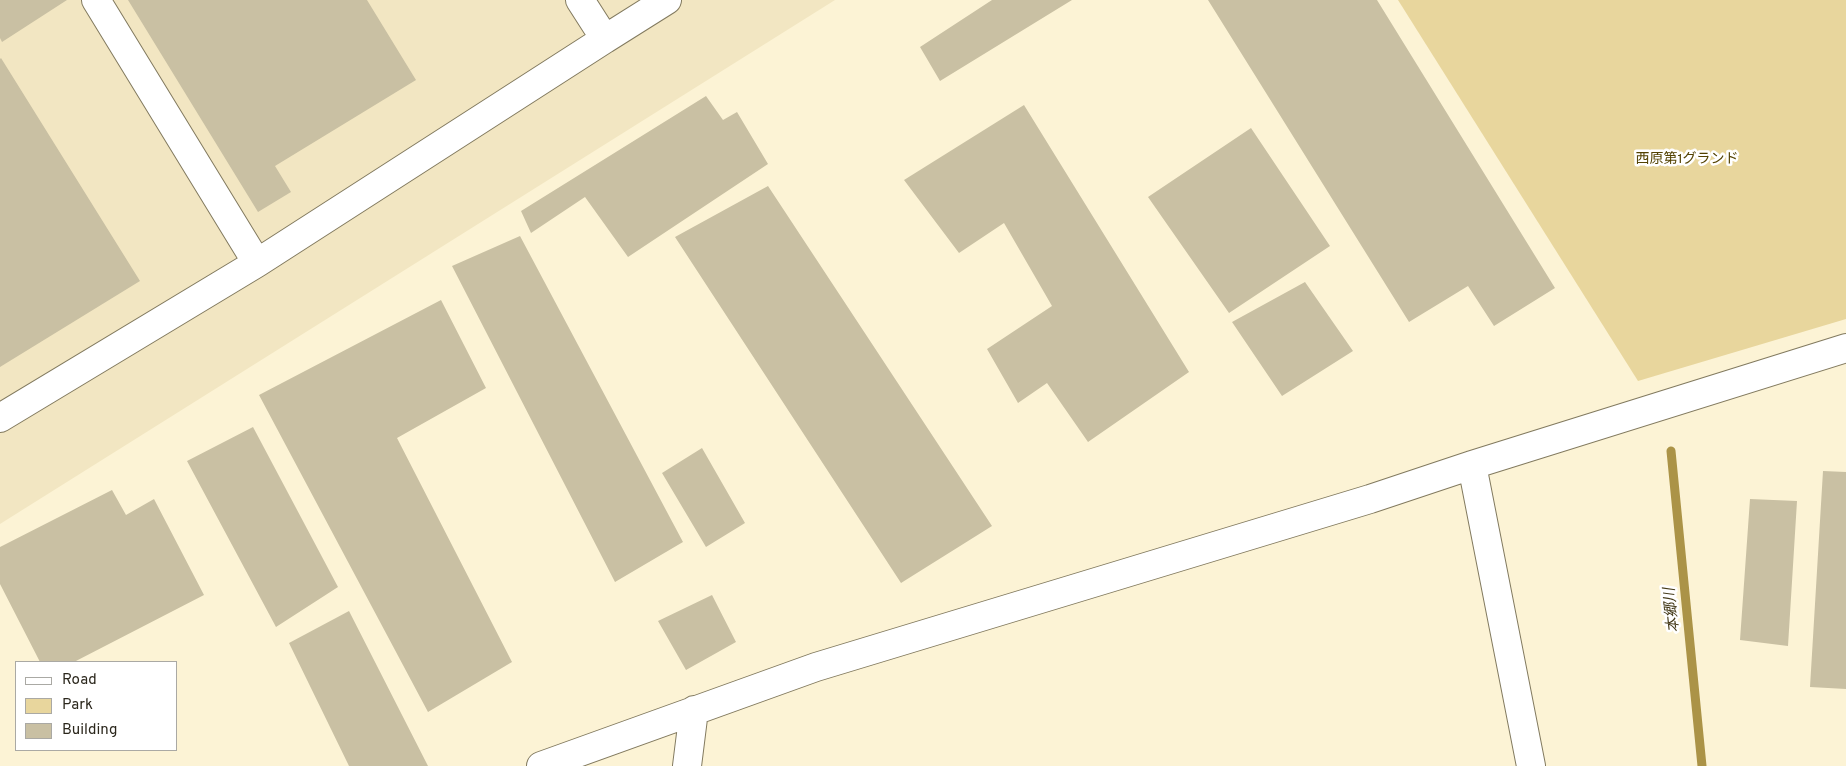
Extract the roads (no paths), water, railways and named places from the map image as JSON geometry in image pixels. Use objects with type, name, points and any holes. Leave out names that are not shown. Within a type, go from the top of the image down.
[{"type":"street","points":[[96,0],[257,263]]},
{"type":"street","points":[[580,0],[605,39]]},
{"type":"street","points":[[0,418],[257,263],[667,0]]},
{"type":"street","points":[[541,766],[816,667],[1361,502],[1846,348]]},
{"type":"street","points":[[1472,466],[1531,766]]},
{"type":"street","points":[[687,766],[694,710]]},
{"type":"waterway","name":"本郷川","points":[[1671,451],[1702,766]]},
{"type":"park label","name":"西原第1グランド","points":[[1687,160]]}]
